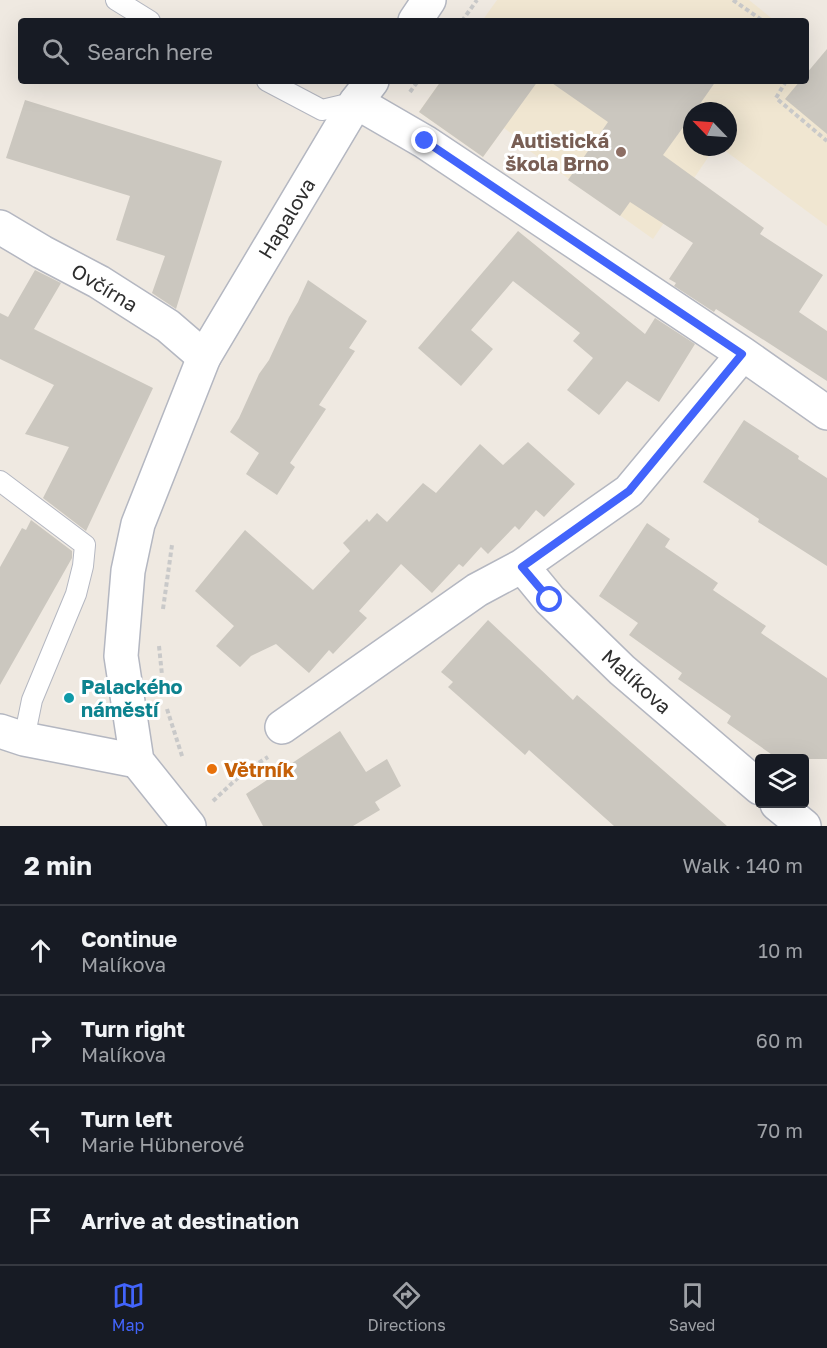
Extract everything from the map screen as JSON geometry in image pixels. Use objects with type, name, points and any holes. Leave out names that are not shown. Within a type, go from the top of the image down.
[{"type":"street","points":[[416,18],[429,0]]},
{"type":"street","points":[[370,100],[425,141],[827,413]]},
{"type":"street","name":"Hapalova","points":[[204,357],[370,100]]},
{"type":"street","name":"Ovčírna","points":[[0,227],[99,282],[168,326],[204,357]]},
{"type":"street","points":[[282,727],[477,590],[522,567],[629,491],[742,354]]},
{"type":"street","points":[[137,761],[121,656],[128,571],[138,524],[204,357]]},
{"type":"street","name":"Malíkova","points":[[522,567],[550,600],[622,670],[755,785]]},
{"type":"street","points":[[12,735],[137,761],[197,817]]},
{"type":"street","points":[[782,808],[804,826]]},
{"type":"lane","points":[[116,0],[145,18]]},
{"type":"lane","points":[[273,84],[322,110],[370,100]]},
{"type":"lane","points":[[0,481],[85,545],[83,566],[76,594],[32,700],[12,735]]},
{"type":"path","points":[[464,18],[477,0]]},
{"type":"path","points":[[733,0],[759,18]]},
{"type":"path","points":[[370,100],[393,96],[404,99],[416,84]]},
{"type":"path","points":[[784,84],[776,98],[827,141]]},
{"type":"path","points":[[162,617],[173,541]]},
{"type":"path","points":[[158,639],[163,681]]},
{"type":"path","points":[[165,702],[186,768]]},
{"type":"path","points":[[197,817],[244,772],[294,740],[282,727]]},
{"type":"shaded area","points":[[497,0],[749,0],[771,18],[484,18]]},
{"type":"shaded area","name":"Autistická škola Brno","points":[[809,83],[827,92],[827,226],[732,156],[737,156],[737,102],[683,102],[683,156],[709,156],[653,239],[520,144],[521,141],[504,128],[483,157],[419,112],[439,84]]},
{"type":"building","points":[[827,49],[827,134],[785,99],[798,84],[809,84],[809,70]]},
{"type":"building","points":[[439,84],[536,84],[483,157],[419,112]]},
{"type":"building","points":[[553,84],[714,84],[701,102],[683,102],[683,127],[663,155],[764,228],[760,234],[823,275],[799,312],[827,331],[827,381],[716,309],[714,312],[674,286],[676,283],[669,279],[693,243],[630,202],[620,216],[568,180],[608,122]]},
{"type":"building","points":[[25,100],[222,161],[176,309],[152,293],[165,256],[116,240],[130,196],[6,158]]},
{"type":"building","points":[[518,231],[645,334],[655,318],[695,344],[659,402],[627,381],[599,415],[567,390],[593,358],[573,341],[580,333],[513,281],[471,330],[493,349],[461,386],[418,348]]},
{"type":"building","points":[[35,270],[61,283],[34,329],[153,388],[86,531],[43,498],[69,447],[25,434],[54,385],[0,359],[0,313],[8,317]]},
{"type":"building","points":[[308,280],[367,321],[349,348],[355,351],[319,405],[326,409],[290,463],[295,467],[277,495],[246,474],[259,453],[230,432],[259,374],[269,360]]},
{"type":"building","points":[[744,420],[799,456],[798,459],[827,478],[827,566],[758,522],[759,519],[703,482]]},
{"type":"building","points":[[528,442],[575,484],[544,517],[536,510],[519,530],[515,526],[488,554],[481,547],[463,567],[459,564],[432,593],[401,564],[359,611],[367,618],[333,654],[329,650],[309,673],[276,644],[251,656],[240,667],[216,646],[234,626],[195,591],[245,530],[313,590],[350,551],[343,543],[367,519],[369,522],[377,513],[387,522],[423,483],[436,493],[480,444],[503,465]]},
{"type":"building","points":[[31,520],[72,551],[72,558],[0,685],[0,567],[22,528],[26,530]]},
{"type":"building","points":[[647,523],[670,539],[665,547],[718,583],[713,590],[766,626],[761,633],[827,678],[827,759],[809,759],[809,754],[771,754],[727,723],[731,716],[678,679],[682,673],[629,635],[638,623],[599,596]]},
{"type":"building","points":[[488,620],[573,700],[577,695],[727,826],[614,826],[529,750],[525,755],[448,687],[453,682],[441,672]]},
{"type":"building","points":[[340,731],[366,772],[387,759],[401,786],[375,802],[380,810],[353,826],[263,826],[246,794]]},
{"type":"place","name":"Autistická škola Brno","points":[[621,152]]},
{"type":"place","name":"Palackého náměstí","points":[[69,698]]},
{"type":"place","name":"Větrník","points":[[212,769]]},
{"type":"route","points":[[425,141],[742,354],[629,491],[522,567],[550,600]]}]
